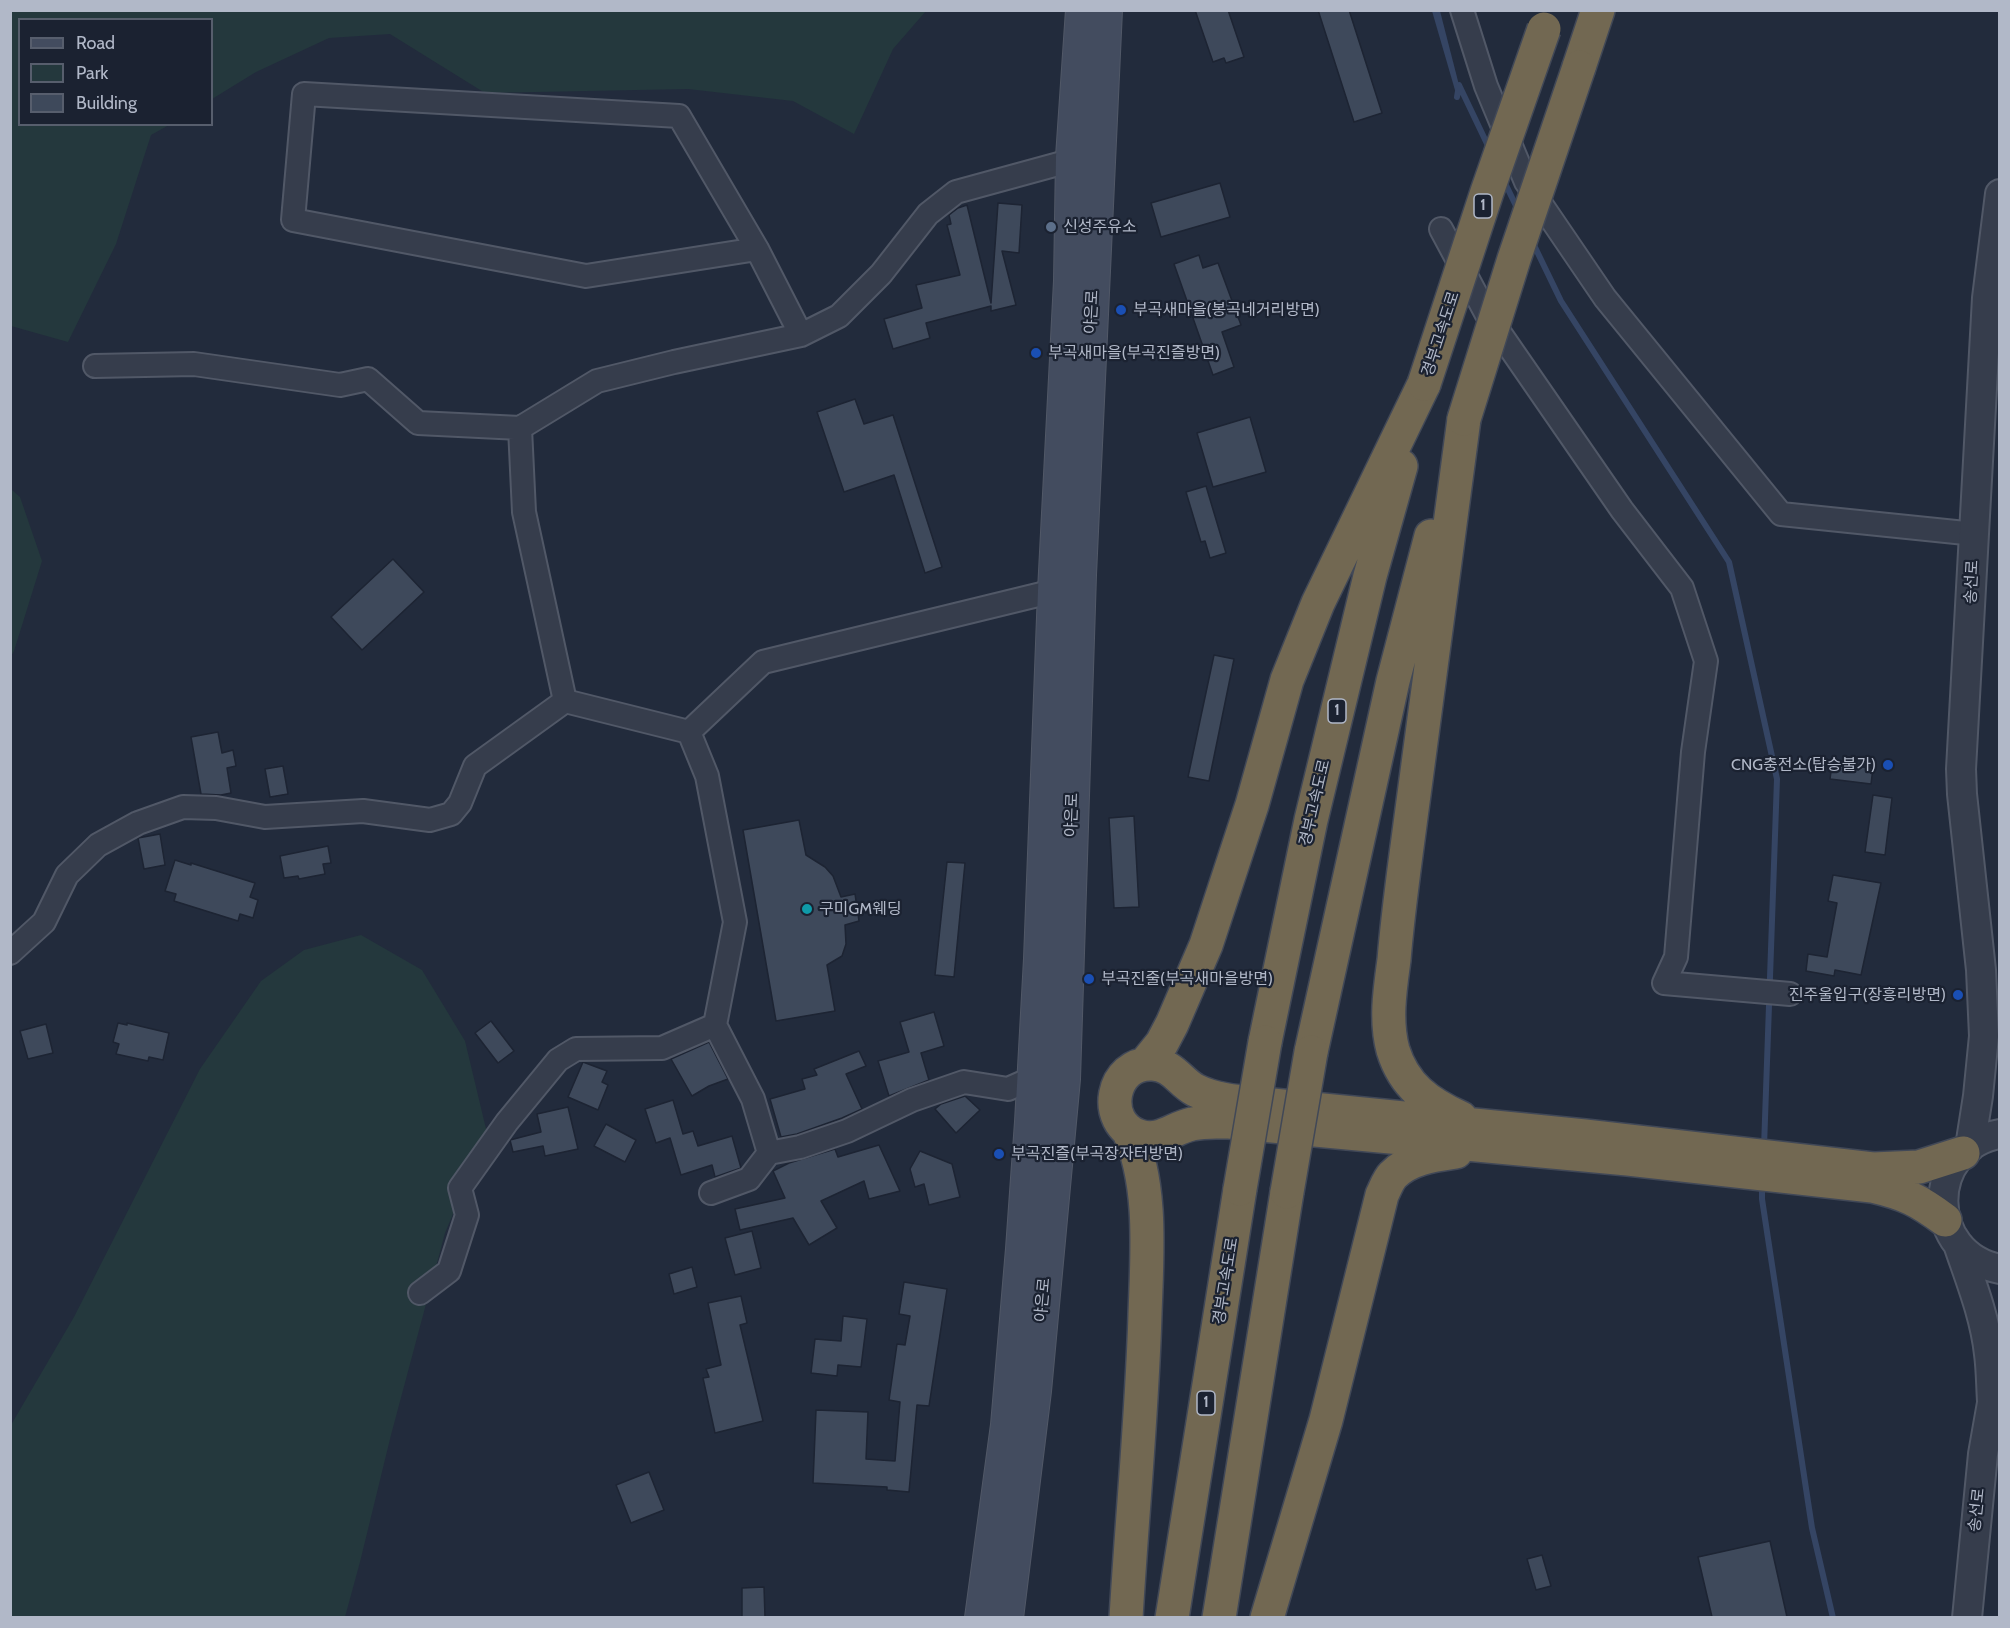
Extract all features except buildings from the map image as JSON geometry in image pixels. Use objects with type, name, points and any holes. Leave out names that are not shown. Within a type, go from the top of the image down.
[{"type":"highway","points":[[1219,1617],[1311,1052],[1393,681],[1464,419],[1514,259],[1598,10]]},
{"type":"highway","name":"경부고속도로","points":[[1172,1617],[1265,1042],[1311,820],[1370,576],[1424,384],[1547,20]]},
{"type":"highway","points":[[1145,1064],[1155,1054],[1167,1034],[1206,945],[1252,805],[1287,680],[1318,603],[1424,384]]},
{"type":"highway","points":[[1464,419],[1400,900],[1390,992],[1389,1027],[1393,1050],[1410,1084],[1423,1096],[1487,1136]]},
{"type":"highway","points":[[1126,1617],[1143,1398],[1147,1265],[1141,1165],[1128,1130],[1117,1114],[1114,1104],[1119,1083],[1126,1074],[1138,1066],[1156,1064],[1167,1067],[1194,1089],[1229,1100],[1487,1136],[1806,1170],[1919,1167],[1966,1150]]},
{"type":"highway","points":[[1128,1130],[1141,1137],[1156,1138],[1191,1124],[1228,1122],[1487,1136]]},
{"type":"highway","points":[[1267,1617],[1326,1420],[1382,1196],[1392,1176],[1402,1167],[1418,1160],[1457,1151],[1487,1136]]},
{"type":"highway","points":[[1806,1170],[1898,1192],[1922,1203],[1952,1234]]},
{"type":"main road","name":"야은로","points":[[1007,1617],[1035,1391],[1064,1078],[1080,575],[1086,157],[1082,10]]},
{"type":"main road","name":"야은로","points":[[981,1617],[1007,1425],[1023,1238],[1040,959],[1054,591],[1070,280],[1106,10]]},
{"type":"street","points":[[1462,10],[1486,86],[1526,182],[1605,298],[1781,514],[1975,534]]},
{"type":"street","points":[[757,249],[586,276],[293,219],[304,94],[679,116],[757,249],[801,335]]},
{"type":"street","points":[[95,366],[194,364],[340,386],[368,379],[418,423],[520,428],[597,381],[801,335],[838,316],[881,274],[928,214],[956,192],[1086,157]]},
{"type":"street","name":"송선로","points":[[1981,970],[1961,769],[1987,298],[2000,194]]},
{"type":"street","points":[[1441,229],[1486,313],[1622,510],[1682,588],[1706,661],[1693,752],[1676,957],[1664,983],[1790,994]]},
{"type":"street","points":[[520,428],[524,512],[565,701]]},
{"type":"street","points":[[689,732],[763,663],[1054,591]]},
{"type":"street","points":[[10,953],[44,922],[67,875],[98,845],[138,823],[183,807],[216,808],[265,817],[363,811],[430,820],[452,814],[460,803],[475,766],[565,701],[689,732]]},
{"type":"street","points":[[689,732],[707,776],[735,922],[715,1025],[753,1099],[769,1153]]},
{"type":"street","points":[[1981,970],[2000,1058]]},
{"type":"street","points":[[1966,1150],[1983,1056],[1981,970]]},
{"type":"street","points":[[420,1293],[449,1272],[467,1215],[460,1188],[507,1122],[558,1060],[576,1049],[662,1048],[715,1025]]},
{"type":"street","points":[[711,1192],[748,1179],[769,1153],[800,1147],[847,1131],[912,1100],[964,1082],[1008,1089],[1033,1078]]},
{"type":"street","points":[[1966,1150],[1986,1138],[2000,1134]]},
{"type":"street","name":"송선로","points":[[1966,1150],[1952,1167],[1945,1184],[1942,1202],[1978,1302],[1996,1390],[1983,1454],[1967,1617]]},
{"type":"street","points":[[1952,1234],[1976,1261],[2000,1269]]},
{"type":"green space","points":[[11,10],[926,11],[893,49],[854,134],[793,101],[688,89],[485,93],[390,34],[329,38],[256,72],[213,98],[213,18],[18,18],[18,126],[167,126],[151,135],[116,244],[68,342],[11,326]]},
{"type":"green space","points":[[11,489],[20,497],[42,561],[11,656]]},
{"type":"green space","points":[[361,935],[422,970],[465,1041],[487,1133],[445,1233],[345,1617],[11,1618],[11,1425],[74,1317],[200,1069],[261,981],[304,950]]},
{"type":"water","points":[[1432,11],[1440,11],[1459,85],[1457,97]]},
{"type":"waterway","points":[[1457,97],[1459,85],[1490,150]]},
{"type":"waterway","points":[[1504,181],[1518,210]]},
{"type":"waterway","points":[[1532,241],[1561,301],[1729,562],[1777,779],[1764,1147]]},
{"type":"waterway","points":[[1762,1184],[1762,1199],[1812,1528],[1833,1618]]},
{"type":"place","name":"신성주유소","points":[[1051,227]]},
{"type":"place","name":"부곡새마을(봉곡네거리방면)","points":[[1121,310]]},
{"type":"place","name":"부곡새마을(부곡진즐방면)","points":[[1036,353]]},
{"type":"place","name":"CNG충전소(탑승불가)","points":[[1888,765]]},
{"type":"place","name":"구미GM웨딩","points":[[807,909]]},
{"type":"place","name":"부곡진줄(부곡새마을방면)","points":[[1089,979]]},
{"type":"place","name":"진주울입구(장흥리방면)","points":[[1958,995]]},
{"type":"place","name":"부곡진즐(부곡장자터방면)","points":[[999,1154]]}]
